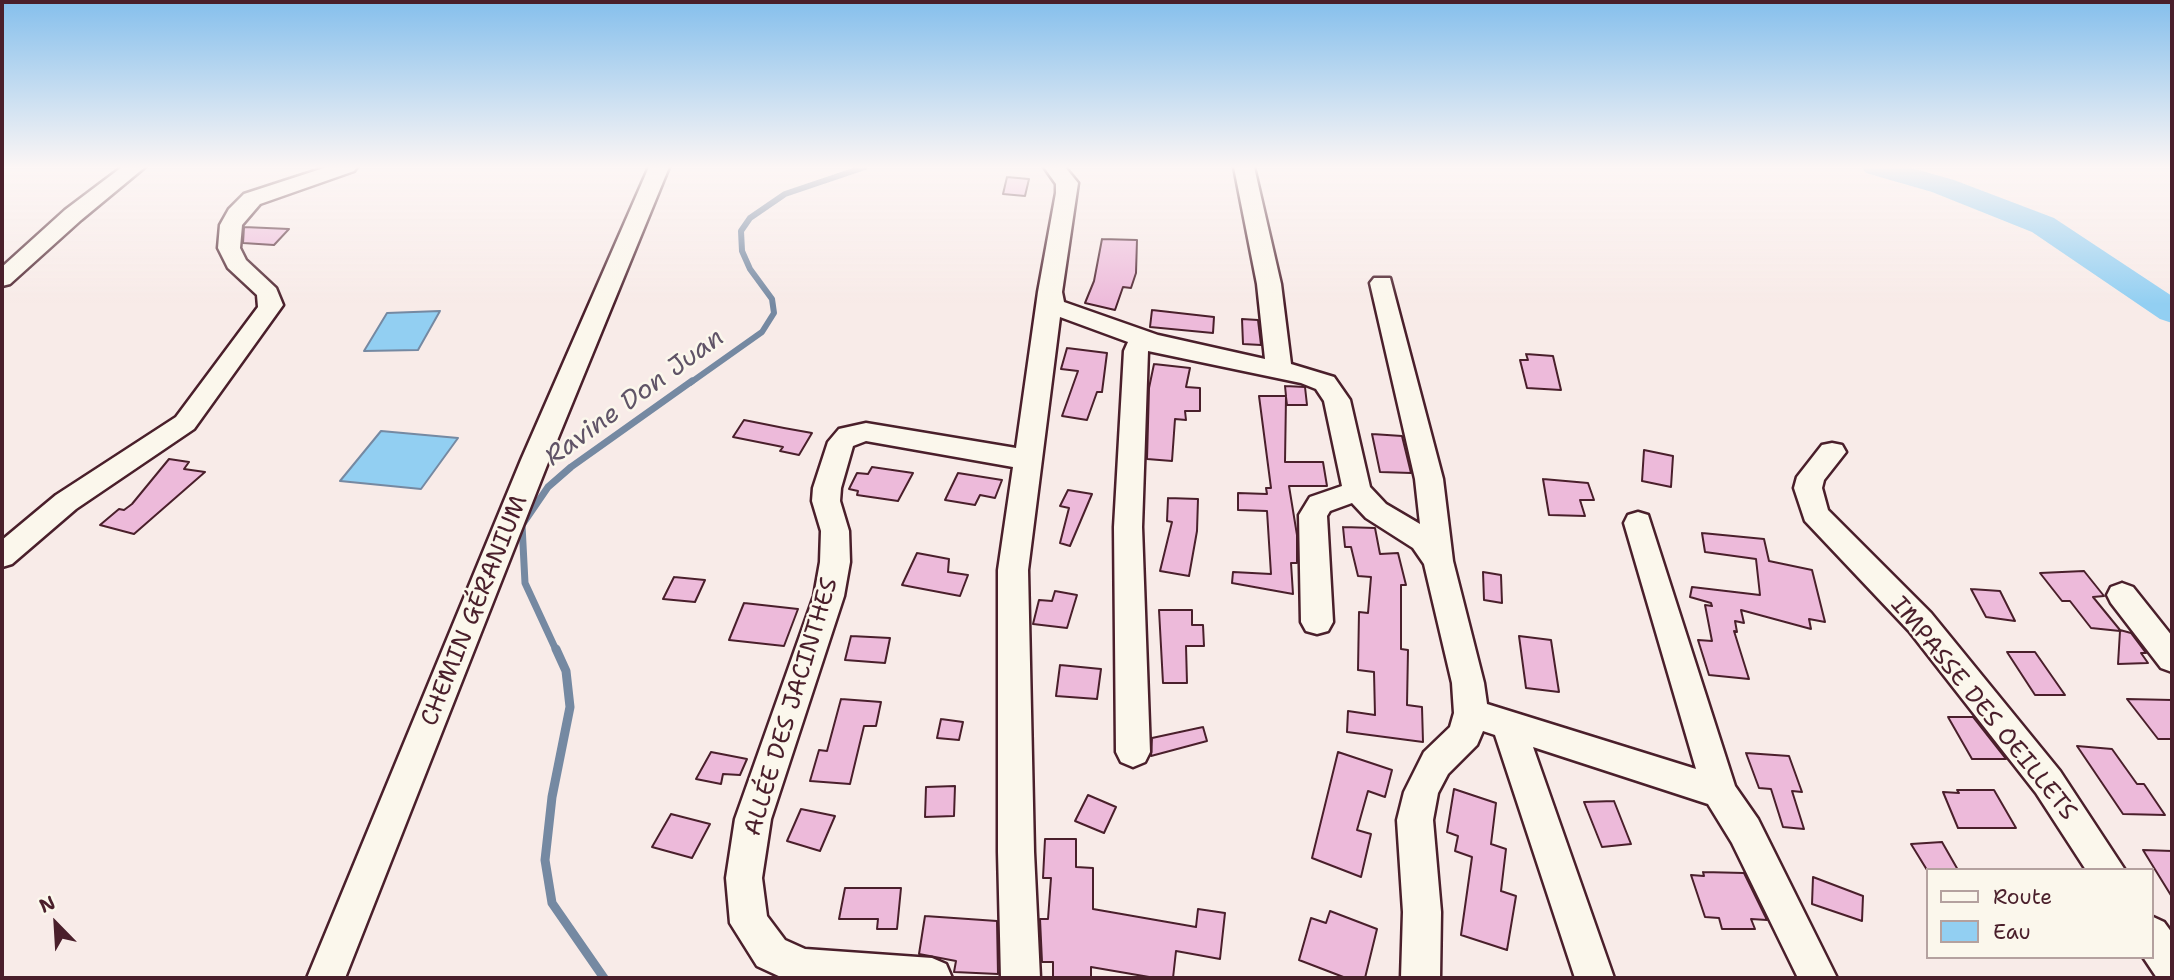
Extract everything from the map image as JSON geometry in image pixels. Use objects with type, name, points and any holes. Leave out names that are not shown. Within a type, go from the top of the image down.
[{"type":"street","points":[[2,279],[76,213]]},
{"type":"street","points":[[2,556],[66,502],[185,423],[268,310],[271,305],[268,293],[236,263],[229,248],[231,225],[238,213]]},
{"type":"street","name":"CHEMIN GÉRANIUM","points":[[326,978],[535,460],[640,213]]},
{"type":"street","points":[[1021,978],[1016,852],[1013,570],[1064,213]]},
{"type":"street","points":[[1254,213],[1269,284],[1279,370]]},
{"type":"street","points":[[1382,283],[1429,479],[1438,561],[1468,683],[1471,713],[1465,734],[1436,763],[1421,792],[1415,820],[1422,912],[1420,978]]},
{"type":"street","points":[[1050,301],[1058,311],[1142,339],[1308,376],[1332,389],[1337,400],[1357,491],[1376,511],[1423,540],[1438,561]]},
{"type":"street","points":[[1133,752],[1128,527],[1136,351],[1142,339]]},
{"type":"street","name":"ALLÉE DES JACINTHES","points":[[932,978],[804,968],[771,953],[749,923],[744,878],[753,819],[829,596],[835,562],[835,531],[826,500],[841,442],[848,436],[866,432],[1028,460]]},
{"type":"street","name":"IMPASSE DES OEILLETS","points":[[1832,452],[1811,477],[1808,488],[1815,514],[1920,622],[2048,782],[2106,868]]},
{"type":"street","points":[[1317,622],[1313,515],[1320,504],[1357,491]]},
{"type":"street","points":[[1638,523],[1720,792],[1745,831],[1818,978]]},
{"type":"street","points":[[2122,595],[2172,659]]},
{"type":"street","points":[[1471,713],[1720,792]]},
{"type":"street","points":[[1508,724],[1594,978]]},
{"type":"street","points":[[2153,938],[2172,967]]},
{"type":"water","points":[[440,311],[418,350],[364,351],[387,313]]},
{"type":"water","points":[[381,431],[458,438],[421,489],[340,481]]},
{"type":"building","points":[[244,227],[289,229],[274,245],[243,243]]},
{"type":"building","points":[[1102,239],[1137,240],[1136,273],[1131,288],[1123,287],[1115,310],[1085,303],[1094,281]]},
{"type":"building","points":[[1152,310],[1214,317],[1213,333],[1150,327]]},
{"type":"building","points":[[1242,319],[1258,320],[1261,345],[1243,344]]},
{"type":"building","points":[[1067,348],[1107,353],[1102,392],[1097,392],[1087,420],[1062,416],[1078,371],[1061,369]]},
{"type":"building","points":[[1526,354],[1553,356],[1561,390],[1527,388],[1520,360],[1528,360]]},
{"type":"building","points":[[1154,364],[1190,368],[1186,387],[1200,388],[1200,411],[1185,411],[1186,420],[1175,419],[1172,461],[1147,459],[1149,388]]},
{"type":"building","points":[[1285,386],[1305,387],[1307,405],[1287,405],[1286,397],[1285,462],[1323,462],[1327,486],[1289,486],[1297,535],[1297,563],[1291,563],[1293,594],[1232,583],[1233,572],[1271,574],[1267,511],[1238,510],[1238,493],[1267,494],[1266,488],[1271,488],[1259,396],[1286,396]]},
{"type":"building","points":[[744,420],[812,433],[799,455],[780,451],[783,447],[733,437]]},
{"type":"building","points":[[1372,434],[1402,436],[1411,473],[1380,472]]},
{"type":"building","points":[[1644,450],[1673,456],[1671,487],[1642,481]]},
{"type":"building","points":[[169,459],[189,462],[184,469],[205,472],[134,534],[100,525],[119,509],[124,510],[132,504]]},
{"type":"building","points":[[872,467],[913,473],[898,501],[857,495],[858,491],[849,489],[857,473],[868,474]]},
{"type":"building","points":[[958,473],[1002,480],[995,498],[980,495],[975,505],[945,500]]},
{"type":"building","points":[[1543,479],[1588,483],[1594,500],[1580,500],[1585,516],[1549,515]]},
{"type":"building","points":[[1068,490],[1092,494],[1070,546],[1060,543],[1069,508],[1060,506]]},
{"type":"building","points":[[1168,498],[1198,499],[1197,531],[1189,576],[1160,571],[1172,522],[1167,521]]},
{"type":"building","points":[[1343,527],[1375,528],[1380,554],[1398,553],[1406,585],[1401,585],[1401,649],[1408,650],[1407,705],[1422,707],[1423,742],[1347,732],[1348,711],[1375,715],[1374,672],[1358,670],[1359,612],[1368,613],[1371,577],[1358,576],[1351,547],[1345,547]]},
{"type":"building","points":[[1702,533],[1764,539],[1769,561],[1812,570],[1825,622],[1809,619],[1811,629],[1741,610],[1744,623],[1735,621],[1737,632],[1734,631],[1749,679],[1709,675],[1698,640],[1712,641],[1705,605],[1712,606],[1711,603],[1690,597],[1692,587],[1760,595],[1756,559],[1705,552]]},
{"type":"building","points":[[917,553],[949,559],[948,572],[968,575],[960,596],[902,585]]},
{"type":"building","points":[[2084,571],[2104,596],[2093,597],[2120,630],[2131,633],[2146,653],[2141,653],[2148,663],[2118,664],[2120,631],[2091,628],[2070,601],[2062,601],[2040,573]]},
{"type":"building","points":[[1483,572],[1501,575],[1502,603],[1484,600]]},
{"type":"building","points":[[674,577],[705,580],[695,602],[663,599]]},
{"type":"building","points":[[1971,589],[2000,591],[2015,621],[1986,617]]},
{"type":"building","points":[[1055,591],[1077,595],[1067,628],[1033,624],[1039,600],[1052,601]]},
{"type":"building","points":[[744,603],[798,609],[784,646],[729,640]]},
{"type":"building","points":[[1159,610],[1192,610],[1192,625],[1203,625],[1204,646],[1186,646],[1187,683],[1163,683]]},
{"type":"building","points":[[851,636],[890,638],[885,663],[845,660]]},
{"type":"building","points":[[1519,636],[1551,640],[1559,692],[1526,688]]},
{"type":"building","points":[[2007,652],[2035,652],[2065,695],[2035,695]]},
{"type":"building","points":[[1060,665],[1101,669],[1097,699],[1056,696]]},
{"type":"building","points":[[841,699],[881,702],[876,726],[864,726],[850,784],[810,781],[819,750],[827,751]]},
{"type":"building","points":[[2127,699],[2172,700],[2172,739],[2158,739]]},
{"type":"building","points":[[1948,717],[1973,717],[2006,759],[1972,759]]},
{"type":"building","points":[[941,719],[963,722],[959,740],[937,738]]},
{"type":"building","points":[[1203,727],[1207,741],[1151,756],[1152,738]]},
{"type":"building","points":[[2077,746],[2112,749],[2137,784],[2144,784],[2165,815],[2123,814]]},
{"type":"building","points":[[711,752],[747,759],[740,775],[723,774],[721,784],[696,779]]},
{"type":"building","points":[[1338,752],[1392,770],[1385,797],[1368,791],[1357,830],[1371,834],[1361,877],[1312,858]]},
{"type":"building","points":[[1746,753],[1789,756],[1802,792],[1792,791],[1804,829],[1783,827],[1771,789],[1759,788]]},
{"type":"building","points":[[955,786],[954,816],[925,817],[926,787]]},
{"type":"building","points":[[1454,789],[1496,803],[1491,844],[1506,849],[1501,891],[1516,896],[1507,950],[1461,935],[1472,857],[1455,851],[1458,836],[1447,832]]},
{"type":"building","points":[[1957,790],[1994,790],[2016,828],[1958,828],[1943,792],[1959,793]]},
{"type":"building","points":[[1088,795],[1116,807],[1104,833],[1075,821]]},
{"type":"building","points":[[1614,801],[1631,844],[1602,847],[1584,802]]},
{"type":"building","points":[[801,809],[835,816],[820,851],[787,841]]},
{"type":"building","points":[[671,814],[710,824],[692,858],[652,847]]},
{"type":"building","points":[[1045,839],[1076,839],[1076,867],[1093,868],[1093,909],[1196,927],[1198,909],[1225,913],[1220,959],[1176,951],[1173,978],[1155,978],[1091,967],[1091,978],[1053,978],[1053,962],[1042,962],[1040,919],[1048,919],[1051,878],[1043,878]]},
{"type":"building","points":[[1942,842],[1957,868],[1926,868],[1911,844]]},
{"type":"building","points":[[2143,850],[2172,851],[2172,897]]},
{"type":"building","points":[[1703,872],[1744,873],[1767,920],[1751,919],[1755,929],[1722,929],[1719,918],[1705,917],[1691,875],[1704,876]]},
{"type":"building","points":[[1813,877],[1863,896],[1862,921],[1812,904]]},
{"type":"building","points":[[845,888],[901,888],[897,929],[877,929],[878,919],[839,919]]},
{"type":"building","points":[[1330,911],[1377,929],[1365,978],[1346,978],[1299,960],[1311,918],[1326,923]]},
{"type":"building","points":[[925,916],[997,921],[998,974],[954,972],[956,961],[919,954]]},
{"type":"waterway","name":"Ravine Don Juan","points":[[690,383],[762,332],[774,313],[772,299],[750,269],[742,251],[741,231],[750,218],[758,213]]},
{"type":"waterway","points":[[2012,213],[2043,225],[2069,240],[2172,312]]},
{"type":"waterway","name":"Ravine Don Juan","points":[[556,650],[525,583],[522,525],[548,487],[571,467],[692,381]]},
{"type":"waterway","name":"Ravine Don Juan","points":[[556,649],[566,671],[570,707],[552,797],[545,860],[552,903],[604,978]]}]
